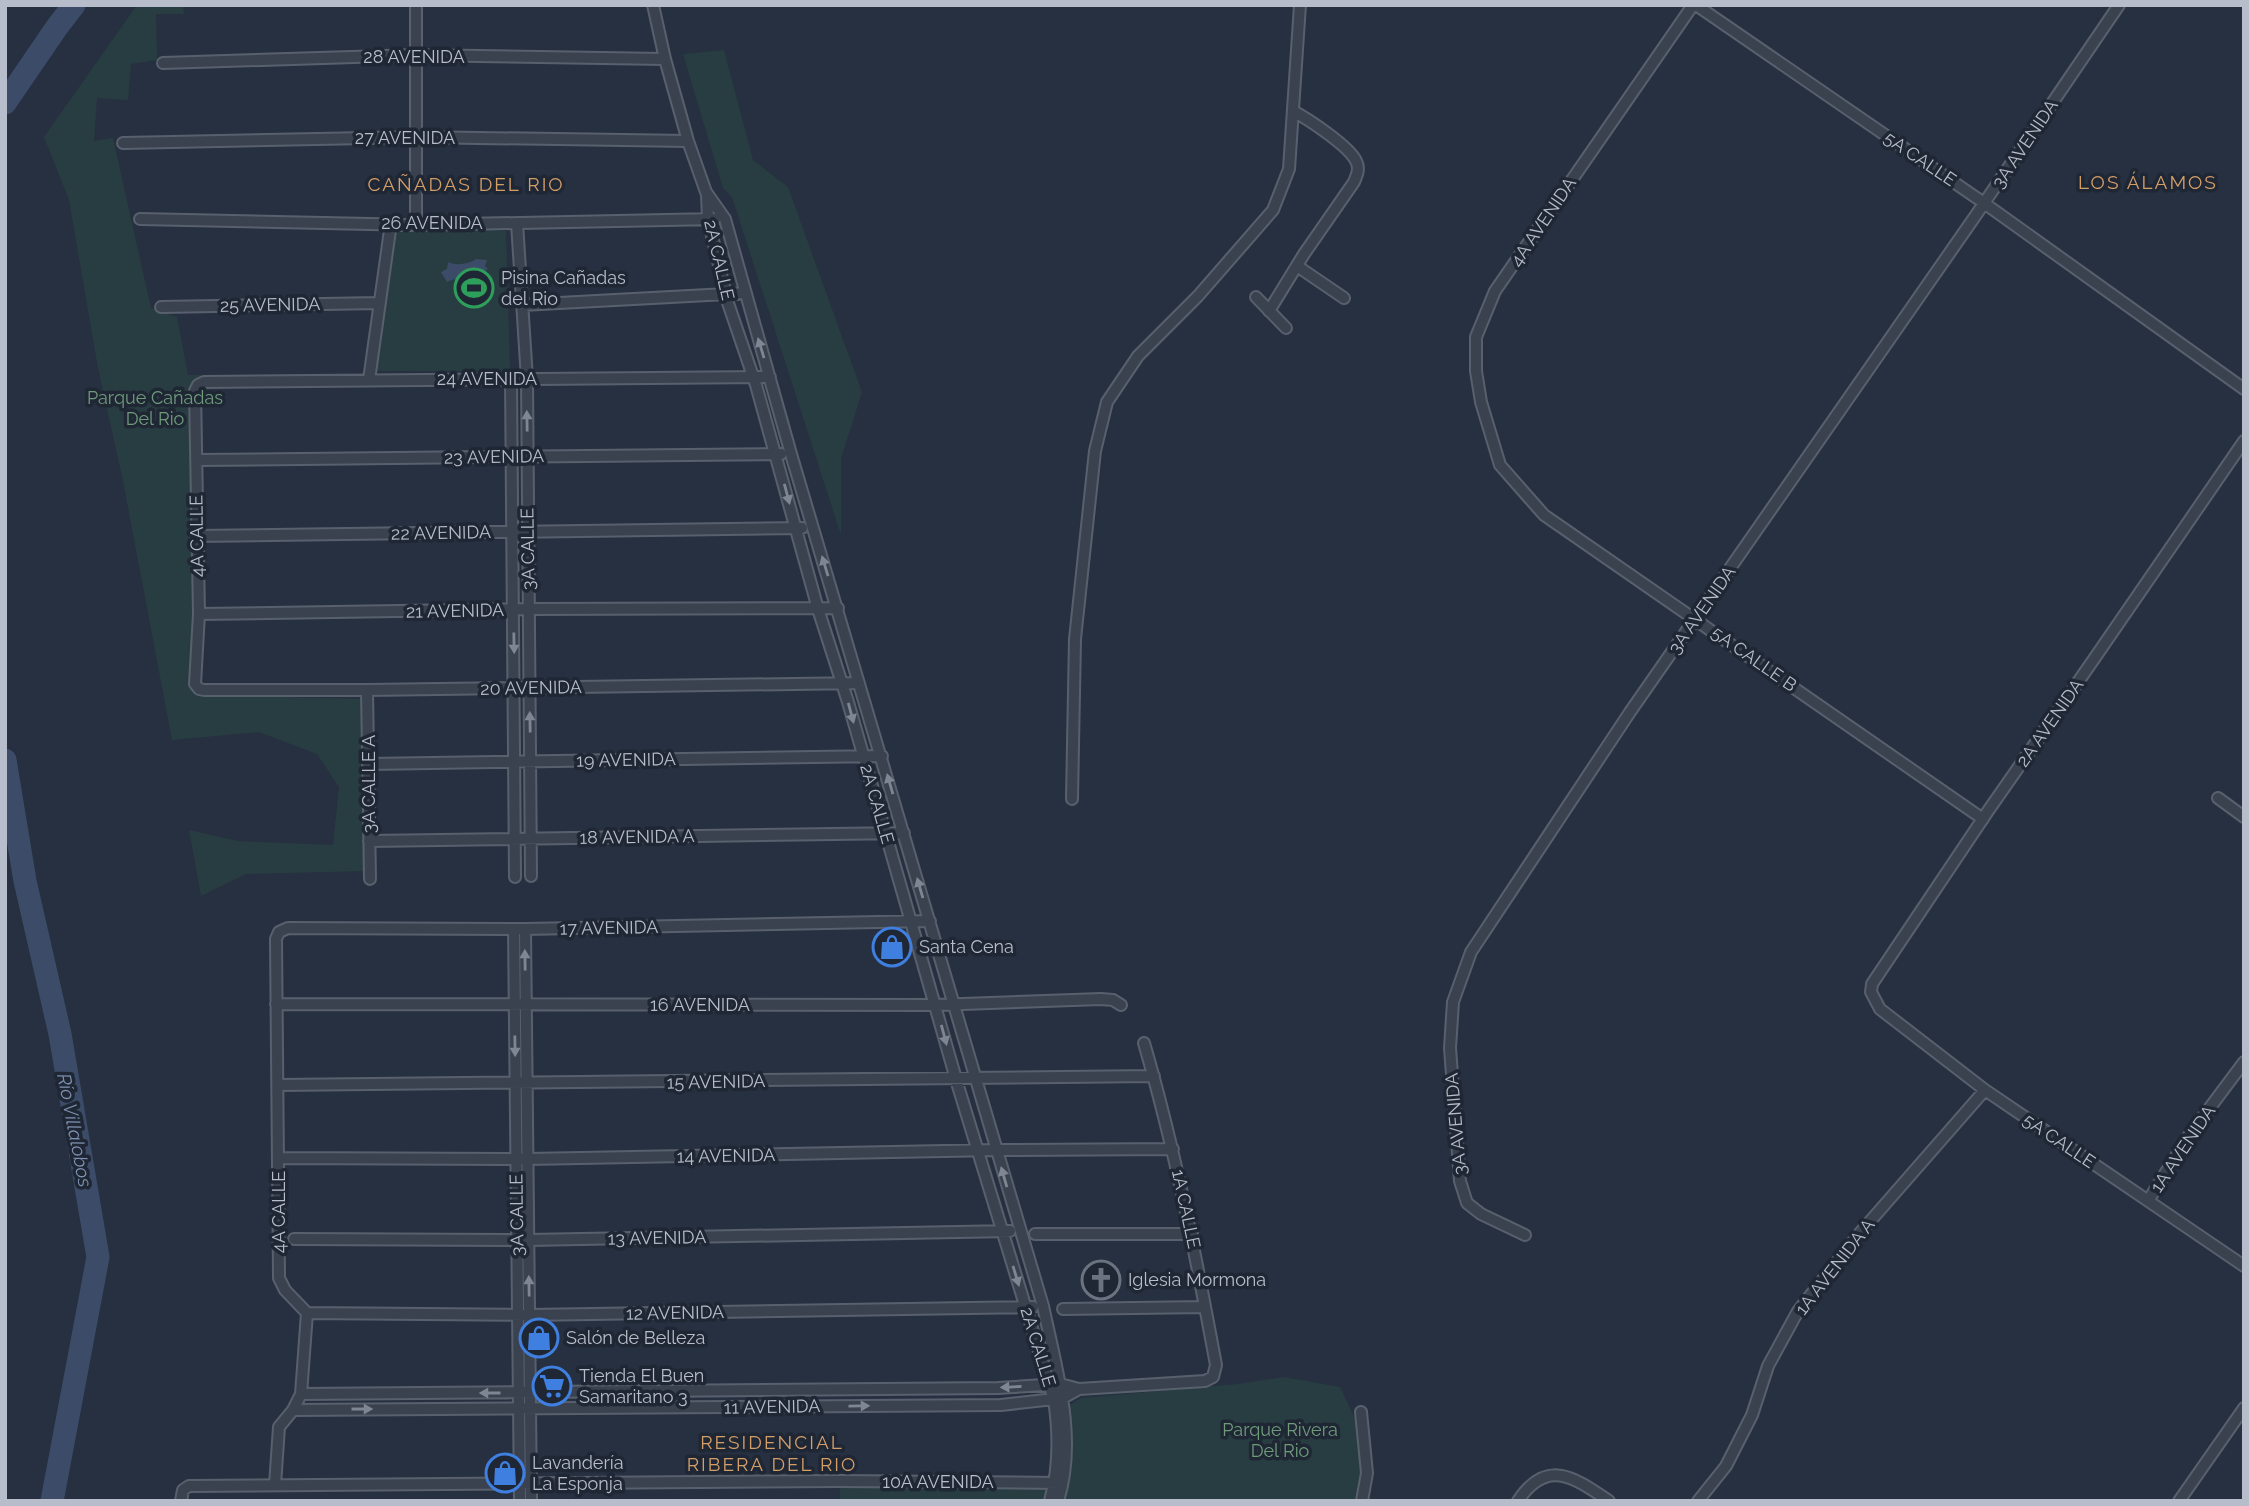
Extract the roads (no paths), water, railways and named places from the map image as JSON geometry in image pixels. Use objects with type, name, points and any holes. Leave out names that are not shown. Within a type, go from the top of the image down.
[{"type":"street","points":[[416,5],[416,225]]},
{"type":"street","name":"2A CALLE","points":[[653,5],[688,141],[706,192],[724,219],[1043,1306],[1059,1405]]},
{"type":"street","points":[[1072,799],[1074,639],[1096,452],[1107,402],[1138,355],[1198,296],[1273,209],[1289,169],[1300,5]]},
{"type":"street","name":"5A CALLE","points":[[1695,5],[1984,203],[2244,389]]},
{"type":"street","name":"4A AVENIDA","points":[[1500,465],[1481,402],[1476,371],[1476,337],[1495,291],[1695,5]]},
{"type":"street","name":"3A AVENIDA","points":[[1525,1235],[1481,1214],[1467,1203],[1460,1181],[1450,1048],[1453,1002],[1471,952],[1630,712],[2119,5]]},
{"type":"street","name":"28 AVENIDA","points":[[163,63],[416,55],[665,59]]},
{"type":"street","points":[[1269,312],[1354,183],[1358,172],[1358,163],[1350,152],[1293,111]]},
{"type":"street","name":"27 AVENIDA","points":[[123,143],[416,137],[688,141]]},
{"type":"street","name":"2A CALLE","points":[[706,192],[708,219],[726,295],[776,454],[818,609],[843,685],[977,1151],[1026,1308],[1055,1385]]},
{"type":"street","name":"26 AVENIDA","points":[[140,219],[416,225],[724,219]]},
{"type":"street","points":[[369,380],[391,223]]},
{"type":"street","name":"3A CALLE","points":[[517,223],[527,379],[531,876]]},
{"type":"street","points":[[1297,266],[1344,298]]},
{"type":"street","points":[[522,305],[745,293]]},
{"type":"street","points":[[1256,298],[1286,328]]},
{"type":"street","name":"25 AVENIDA","points":[[161,307],[379,303]]},
{"type":"street","name":"24 AVENIDA","points":[[204,382],[770,377]]},
{"type":"street","name":"3A CALLE","points":[[511,379],[515,877]]},
{"type":"street","name":"4A CALLE","points":[[204,382],[194,391],[199,614],[195,684],[204,690]]},
{"type":"street","name":"2A AVENIDA","points":[[1880,1009],[1871,992],[1872,984],[2244,441]]},
{"type":"street","name":"23 AVENIDA","points":[[197,460],[791,454]]},
{"type":"street","name":"5A CALLE B","points":[[1500,465],[1544,515],[1983,819]]},
{"type":"street","name":"22 AVENIDA","points":[[196,536],[813,527]]},
{"type":"street","name":"21 AVENIDA","points":[[199,614],[838,608]]},
{"type":"street","name":"20 AVENIDA","points":[[204,690],[859,683]]},
{"type":"street","name":"3A CALLE A","points":[[367,690],[370,879]]},
{"type":"street","name":"19 AVENIDA","points":[[369,764],[882,756]]},
{"type":"street","points":[[2218,797],[2244,817]]},
{"type":"street","name":"18 AVENIDA A","points":[[369,841],[904,833]]},
{"type":"street","name":"17 AVENIDA","points":[[288,928],[519,929],[930,921]]},
{"type":"street","name":"4A CALLE","points":[[288,928],[279,932],[276,939],[279,1278],[285,1290],[307,1313]]},
{"type":"street","name":"3A CALLE","points":[[519,929],[526,1484],[531,1501]]},
{"type":"street","name":"16 AVENIDA","points":[[276,1004],[935,1005],[1101,999],[1113,1000],[1121,1005]]},
{"type":"street","name":"5A CALLE","points":[[1880,1009],[1984,1090],[2244,1266]]},
{"type":"street","name":"1A CALLE","points":[[1144,1043],[1173,1149],[1192,1234],[1216,1365],[1213,1377]]},
{"type":"street","name":"1A AVENIDA","points":[[2148,1201],[2188,1137],[2244,1062]]},
{"type":"street","name":"15 AVENIDA","points":[[278,1085],[1154,1076]]},
{"type":"street","name":"1A AVENIDA A","points":[[1698,1501],[1726,1466],[1752,1415],[1768,1366],[1798,1311],[1859,1234],[1984,1090]]},
{"type":"street","name":"14 AVENIDA","points":[[278,1158],[522,1159],[1173,1149]]},
{"type":"street","name":"13 AVENIDA","points":[[294,1239],[523,1240],[1020,1230]]},
{"type":"street","points":[[1035,1234],[1192,1234]]},
{"type":"street","name":"12 AVENIDA","points":[[307,1313],[524,1315],[1043,1306]]},
{"type":"street","points":[[1063,1309],[1205,1307]]},
{"type":"street","points":[[275,1485],[279,1427],[293,1410],[301,1394],[307,1313]]},
{"type":"street","name":"11 AVENIDA","points":[[301,1394],[998,1388],[1055,1385],[1079,1389],[1205,1381],[1213,1377]]},
{"type":"street","name":"11 AVENIDA","points":[[293,1410],[1059,1405],[1079,1389]]},
{"type":"street","points":[[1058,1501],[1059,1405]]},
{"type":"street","points":[[2179,1501],[2244,1408]]},
{"type":"street","points":[[1361,1412],[1367,1473],[1362,1501]]},
{"type":"street","points":[[1518,1501],[1524,1491],[1541,1479],[1557,1474],[1578,1480],[1609,1501]]},
{"type":"street","name":"10A AVENIDA","points":[[182,1495],[189,1486],[840,1481],[1060,1483]]},
{"type":"street","points":[[1050,1501],[1060,1483]]},
{"type":"street","name":"3A CALLE","points":[[520,1501],[526,1484]]},
{"type":"water","points":[[476,259],[487,260],[487,274],[481,277],[479,282],[468,279],[460,282],[454,279],[447,282],[441,272],[447,269],[448,262],[462,264]]},
{"type":"waterway","points":[[5,103],[74,5]]},
{"type":"waterway","name":"Río Villalobos","points":[[5,760],[25,881],[60,1034],[98,1257],[52,1501]]},
{"type":"place","name":"Pisina Cañadas del Rio","points":[[474,288]]},
{"type":"place","name":"Santa Cena","points":[[892,947]]},
{"type":"place","name":"Iglesia Mormona","points":[[1101,1280]]},
{"type":"place","name":"Salón de Belleza","points":[[539,1338]]},
{"type":"place","name":"Tienda El Buen Samaritano 3","points":[[552,1386]]},
{"type":"place","name":"Lavandería La Esponja","points":[[505,1473]]},
{"type":"district","name":"LOS ÁLAMOS","points":[[2148,182]]},
{"type":"district","name":"CAÑADAS DEL RIO","points":[[466,184]]},
{"type":"district","name":"RESIDENCIAL RIBERA DEL RIO","points":[[772,1453]]},
{"type":"park label","name":"Parque Cañadas Del Rio","points":[[155,408]]},
{"type":"park label","name":"Parque Rivera Del Rio","points":[[1280,1440]]}]
